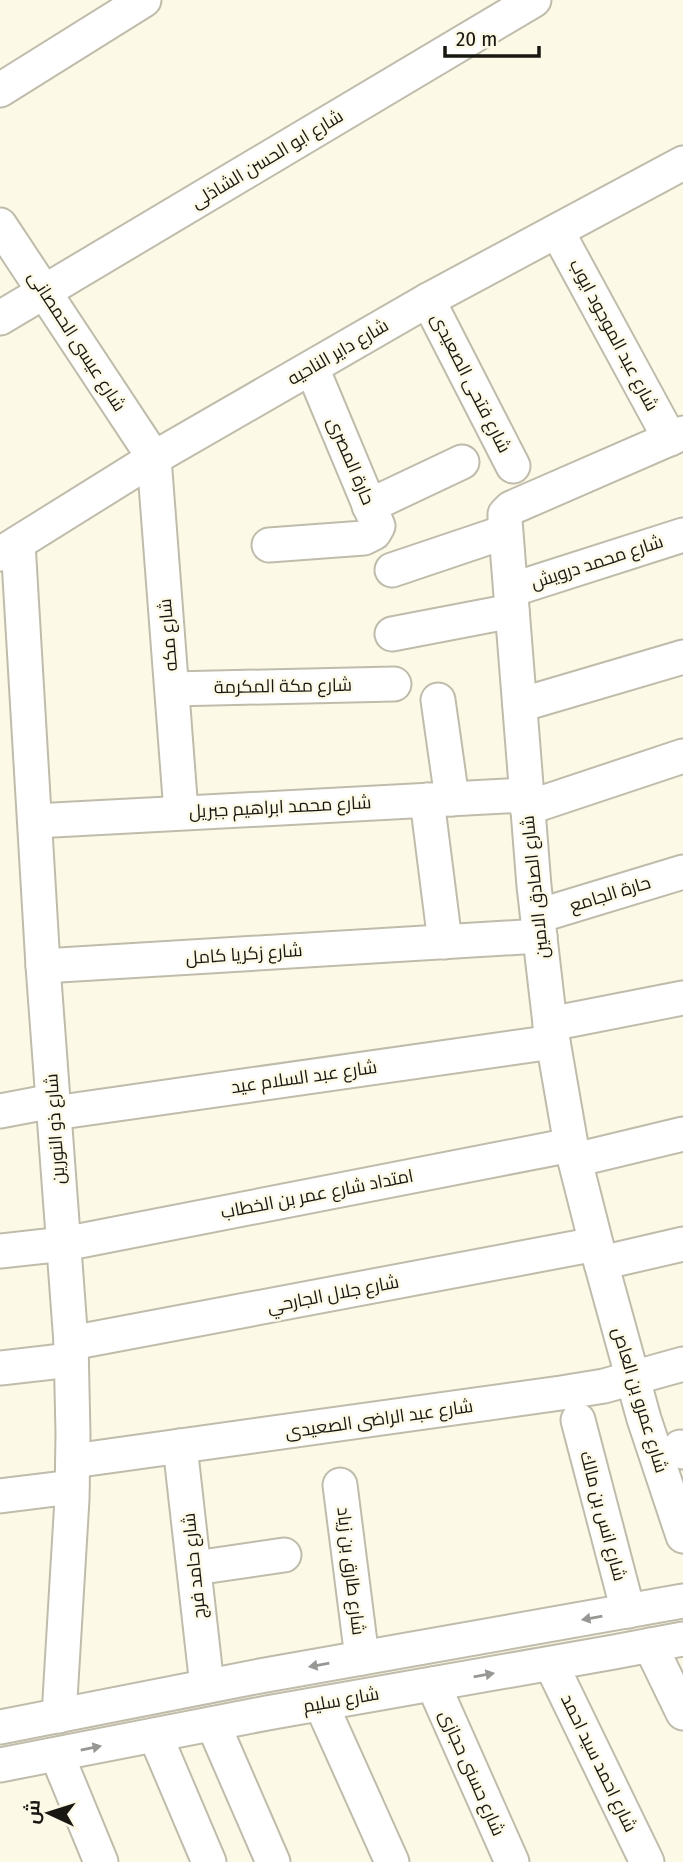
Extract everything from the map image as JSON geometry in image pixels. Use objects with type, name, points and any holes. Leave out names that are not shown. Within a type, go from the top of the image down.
[{"type":"street","points":[[0,90],[144,0]]},
{"type":"street","name":"شارع ابو الحسن الشاذلى","points":[[0,318],[534,0]]},
{"type":"street","name":"شارع داير الناحيه","points":[[9,548],[154,458],[428,300],[682,167]]},
{"type":"street","name":"شارع عيسى الحمصانى","points":[[0,225],[154,458]]},
{"type":"street","name":"شارع عبد الموجود ايوب","points":[[558,231],[677,436]]},
{"type":"street","name":"شارع فتحى الصعيدى","points":[[428,300],[513,466]]},
{"type":"street","name":"حارة المصرى","points":[[269,545],[364,538],[374,533],[378,526],[312,368]]},
{"type":"street","points":[[392,570],[508,520],[677,436]]},
{"type":"street","name":"شارع مكه","points":[[154,458],[181,813]]},
{"type":"street","points":[[369,506],[462,462]]},
{"type":"street","name":"شارع الصادق الامين","points":[[508,520],[527,801],[552,1033],[573,1153],[598,1254]]},
{"type":"street","name":"شارع محمد درويش","points":[[392,634],[512,600],[683,535]]},
{"type":"street","name":"شارع ذو النورين","points":[[9,548],[14,712],[34,821],[71,1351],[73,1474],[59,1716]]},
{"type":"street","points":[[520,705],[683,657]]},
{"type":"street","name":"شارع مكة المكرمة","points":[[172,689],[394,684]]},
{"type":"street","points":[[438,700],[445,942]]},
{"type":"street","name":"شارع محمد ابراهيم جبريل","points":[[34,821],[440,799],[527,801],[683,756]]},
{"type":"street","name":"حارة الجامع","points":[[539,926],[683,872]]},
{"type":"street","name":"شارع زكريا كامل","points":[[43,967],[445,942],[539,926]]},
{"type":"street","name":"شارع عبد السلام عيد","points":[[0,1111],[54,1107],[552,1033],[683,998]]},
{"type":"street","name":"امتداد شارع عمر بن الخطاب","points":[[0,1251],[64,1244],[683,1135]]},
{"type":"street","name":"شارع جلال الجارحي","points":[[0,1368],[71,1351],[598,1254],[683,1244]]},
{"type":"street","name":"شارع عمرو بن العاص","points":[[598,1254],[644,1419],[683,1536]]},
{"type":"street","name":"شارع عبد الراضى الصعيدى","points":[[0,1496],[180,1446],[561,1394],[604,1386],[683,1364]]},
{"type":"street","name":"شارع انس بن مالك","points":[[578,1420],[628,1611]]},
{"type":"street","name":"شارع حامد فرج","points":[[180,1446],[208,1686]]},
{"type":"street","name":"شارع طارق بن زياد","points":[[340,1485],[362,1658]]},
{"type":"street","points":[[195,1568],[284,1555]]},
{"type":"street","points":[[0,1727],[208,1686],[683,1601]]},
{"type":"street","name":"شارع سليم","points":[[0,1765],[683,1639]]},
{"type":"street","points":[[650,1645],[683,1713]]},
{"type":"street","name":"شارع احمد سيد احمد","points":[[551,1664],[647,1862]]},
{"type":"street","name":"شارع حسنى حجازى","points":[[433,1684],[512,1862]]},
{"type":"street","points":[[321,1704],[391,1862]]},
{"type":"street","points":[[213,1724],[272,1862]]},
{"type":"street","points":[[155,1735],[209,1862]]},
{"type":"street","points":[[57,1755],[101,1862]]}]
